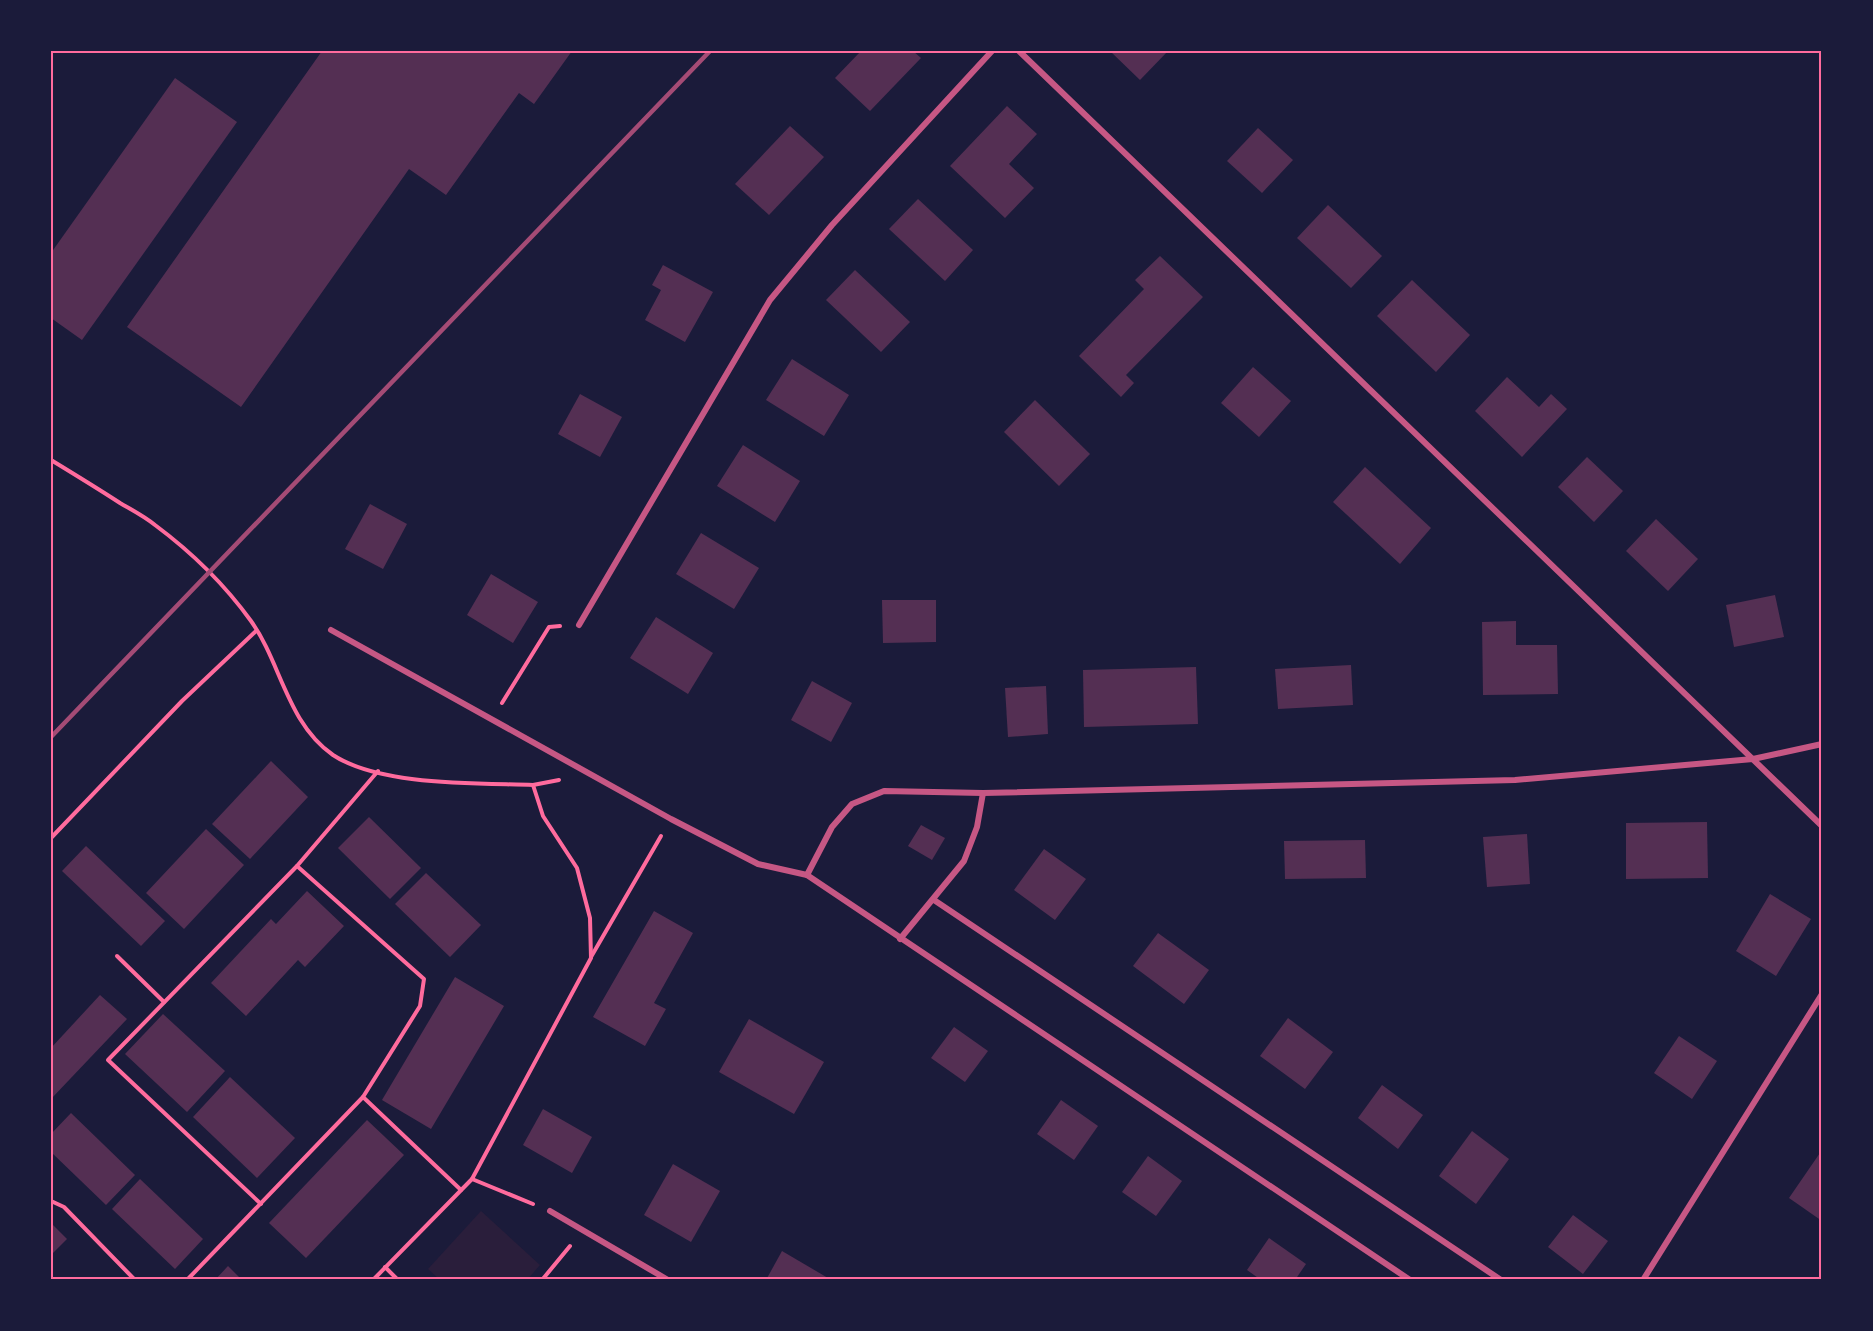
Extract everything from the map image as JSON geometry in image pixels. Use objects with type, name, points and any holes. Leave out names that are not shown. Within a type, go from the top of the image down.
[{"type":"street","points":[[579,625],[770,300],[832,225],[992,51]]},
{"type":"street","points":[[1019,51],[1822,826]]},
{"type":"street","points":[[332,630],[670,819],[758,864],[807,875],[1410,1280]]},
{"type":"street","points":[[807,875],[832,827],[852,804],[884,791],[983,793],[1515,780],[1753,759],[1822,744]]},
{"type":"street","points":[[900,939],[964,861],[977,827],[983,793]]},
{"type":"street","points":[[934,900],[1501,1280]]},
{"type":"street","points":[[1643,1280],[1822,994]]},
{"type":"street","points":[[550,1210],[668,1280]]},
{"type":"path","points":[[51,460],[154,524],[222,587],[252,622],[291,705],[311,734],[333,755],[366,769],[424,781],[533,785],[543,816],[577,868],[590,918],[591,957]]},
{"type":"path","points":[[492,719],[549,627],[579,625]]},
{"type":"path","points":[[51,837],[182,701],[256,631]]},
{"type":"path","points":[[261,1204],[108,1060],[297,866],[378,771]]},
{"type":"path","points":[[373,1280],[472,1179],[591,957],[670,819]]},
{"type":"path","points":[[187,1280],[363,1097],[420,1006],[424,979],[297,866]]},
{"type":"path","points":[[117,956],[164,1002]]},
{"type":"path","points":[[363,1097],[461,1190]]},
{"type":"path","points":[[472,1179],[550,1210]]},
{"type":"path","points":[[51,1201],[64,1208],[135,1280]]},
{"type":"path","points":[[542,1280],[584,1231]]},
{"type":"path","points":[[386,1267],[398,1280]]},
{"type":"shaded area","points":[[481,1211],[540,1265],[527,1280],[440,1280],[428,1269]]},
{"type":"building","points":[[322,51],[572,51],[534,104],[519,93],[446,195],[409,169],[241,407],[127,327]]},
{"type":"building","points":[[861,51],[913,51],[921,58],[870,111],[835,78]]},
{"type":"building","points":[[1110,51],[1168,51],[1140,80]]},
{"type":"building","points":[[175,78],[237,122],[82,340],[51,318],[51,253]]},
{"type":"building","points":[[1007,106],[1037,134],[1009,164],[1034,188],[1005,218],[950,166]]},
{"type":"building","points":[[790,126],[824,157],[769,215],[735,184]]},
{"type":"building","points":[[1258,128],[1293,160],[1262,193],[1227,161]]},
{"type":"building","points":[[918,199],[973,250],[945,281],[889,229]]},
{"type":"building","points":[[1328,205],[1382,256],[1351,288],[1297,238]]},
{"type":"building","points":[[1160,256],[1203,297],[1126,375],[1134,383],[1121,397],[1079,356],[1144,289],[1135,280]]},
{"type":"building","points":[[663,265],[713,292],[685,342],[645,320],[661,290],[652,285]]},
{"type":"building","points":[[855,270],[910,322],[881,352],[826,300]]},
{"type":"building","points":[[1412,280],[1470,335],[1436,372],[1377,316]]},
{"type":"building","points":[[792,359],[849,395],[824,436],[766,400]]},
{"type":"building","points":[[1253,367],[1291,401],[1259,437],[1221,403]]},
{"type":"building","points":[[1507,377],[1539,407],[1551,394],[1567,409],[1522,457],[1475,411]]},
{"type":"building","points":[[580,394],[622,417],[600,457],[558,434]]},
{"type":"building","points":[[1035,400],[1090,454],[1059,486],[1004,432]]},
{"type":"building","points":[[743,445],[800,481],[775,522],[717,486]]},
{"type":"building","points":[[1587,457],[1623,491],[1594,522],[1558,487]]},
{"type":"building","points":[[1365,467],[1431,528],[1400,564],[1333,502]]},
{"type":"building","points":[[370,504],[407,524],[383,569],[345,549]]},
{"type":"building","points":[[1656,519],[1698,559],[1668,591],[1626,551]]},
{"type":"building","points":[[701,533],[759,568],[734,609],[676,574]]},
{"type":"building","points":[[491,574],[538,602],[513,643],[467,615]]},
{"type":"building","points":[[1775,595],[1784,637],[1734,647],[1726,605]]},
{"type":"building","points":[[882,600],[936,600],[936,642],[883,643]]},
{"type":"building","points":[[656,617],[713,653],[688,694],[630,658]]},
{"type":"building","points":[[1516,621],[1516,645],[1557,645],[1558,694],[1483,695],[1482,622]]},
{"type":"building","points":[[1351,665],[1353,705],[1278,709],[1275,669]]},
{"type":"building","points":[[1196,667],[1198,724],[1084,727],[1083,670]]},
{"type":"building","points":[[812,681],[852,703],[831,742],[791,720]]},
{"type":"building","points":[[1046,686],[1048,734],[1008,737],[1005,688]]},
{"type":"building","points":[[271,761],[308,797],[250,859],[212,824]]},
{"type":"building","points":[[369,817],[421,868],[390,899],[338,848]]},
{"type":"building","points":[[1707,822],[1708,878],[1626,879],[1626,823]]},
{"type":"building","points":[[921,825],[945,838],[932,860],[908,846]]},
{"type":"building","points":[[206,829],[244,865],[184,929],[146,893]]},
{"type":"building","points":[[1527,834],[1530,884],[1487,887],[1483,837]]},
{"type":"building","points":[[1365,840],[1366,878],[1285,879],[1284,841]]},
{"type":"building","points":[[86,846],[165,921],[141,946],[62,871]]},
{"type":"building","points":[[1044,849],[1086,879],[1055,920],[1014,890]]},
{"type":"building","points":[[426,873],[481,925],[450,957],[395,904]]},
{"type":"building","points":[[307,891],[344,926],[305,967],[298,960],[246,1016],[211,983],[271,919],[276,924]]},
{"type":"building","points":[[1770,894],[1811,919],[1776,976],[1736,951]]},
{"type":"building","points":[[654,911],[693,933],[654,1003],[666,1009],[645,1046],[593,1017]]},
{"type":"building","points":[[1158,933],[1209,970],[1184,1004],[1133,966]]},
{"type":"building","points":[[455,977],[504,1006],[431,1129],[382,1100]]},
{"type":"building","points":[[100,995],[127,1019],[51,1099],[51,1048]]},
{"type":"building","points":[[163,1014],[225,1071],[187,1112],[125,1054]]},
{"type":"building","points":[[1288,1018],[1333,1052],[1305,1089],[1260,1056]]},
{"type":"building","points":[[749,1019],[824,1062],[794,1114],[719,1072]]},
{"type":"building","points":[[954,1027],[988,1051],[965,1082],[931,1058]]},
{"type":"building","points":[[1679,1036],[1717,1061],[1692,1099],[1654,1073]]},
{"type":"building","points":[[230,1077],[295,1138],[257,1178],[193,1117]]},
{"type":"building","points":[[1382,1085],[1423,1115],[1398,1149],[1358,1118]]},
{"type":"building","points":[[1061,1100],[1098,1126],[1074,1160],[1037,1134]]},
{"type":"building","points":[[543,1109],[592,1137],[572,1173],[523,1145]]},
{"type":"building","points":[[71,1113],[135,1175],[106,1205],[51,1152],[51,1134]]},
{"type":"building","points":[[367,1120],[404,1155],[306,1258],[269,1223]]},
{"type":"building","points":[[1472,1131],[1509,1159],[1476,1204],[1439,1176]]},
{"type":"building","points":[[1822,1150],[1822,1221],[1789,1198]]},
{"type":"building","points":[[1148,1156],[1182,1181],[1156,1216],[1122,1192]]},
{"type":"building","points":[[673,1164],[720,1191],[691,1242],[644,1215]]},
{"type":"building","points":[[140,1179],[203,1239],[175,1269],[112,1209]]},
{"type":"building","points":[[1573,1215],[1608,1241],[1583,1274],[1548,1247]]},
{"type":"building","points":[[51,1223],[67,1239],[51,1255]]},
{"type":"building","points":[[1269,1238],[1306,1264],[1295,1280],[1261,1280],[1247,1270]]},
{"type":"building","points":[[782,1251],[828,1278],[826,1280],[766,1280]]},
{"type":"building","points":[[228,1266],[242,1280],[215,1280]]},
{"type":"railway","points":[[51,737],[710,51]]}]
